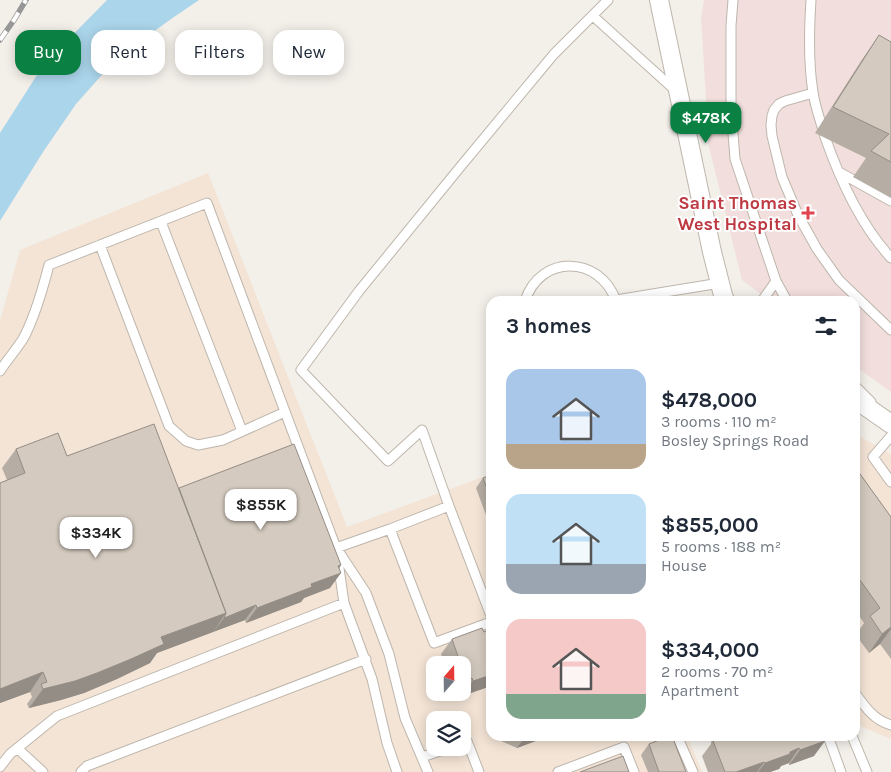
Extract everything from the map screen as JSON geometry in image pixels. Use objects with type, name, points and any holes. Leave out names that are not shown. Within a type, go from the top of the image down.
[{"type":"street","points":[[659,0],[712,252],[723,296]]},
{"type":"street","points":[[860,402],[891,423]]},
{"type":"lane","points":[[486,603],[422,430],[388,461],[301,370],[359,291],[461,166],[554,54],[608,0]]},
{"type":"lane","points":[[733,0],[731,26],[731,108],[735,159],[776,281],[784,296]]},
{"type":"lane","points":[[811,0],[809,36],[813,93],[821,125],[838,172],[853,202],[882,248],[891,258]]},
{"type":"lane","points":[[593,16],[678,93]]},
{"type":"lane","points":[[813,93],[779,104],[772,116],[772,136],[782,177],[798,215],[817,249],[839,280],[856,296]]},
{"type":"lane","points":[[838,172],[891,201]]},
{"type":"lane","points":[[0,371],[28,329],[49,265],[207,203],[336,548],[344,603],[366,659],[387,743],[397,772]]},
{"type":"lane","points":[[161,222],[242,431]]},
{"type":"lane","points":[[100,245],[169,426],[186,441],[198,445],[223,440],[285,412]]},
{"type":"lane","points":[[527,296],[528,292],[545,273],[567,266],[581,267],[601,278],[611,289],[614,296]]},
{"type":"lane","points":[[766,296],[776,281]]},
{"type":"lane","points":[[645,296],[720,283]]},
{"type":"lane","points":[[860,300],[891,330]]},
{"type":"lane","points":[[860,391],[891,423]]},
{"type":"lane","points":[[891,436],[873,457],[891,482]]},
{"type":"lane","points":[[336,548],[449,506]]},
{"type":"lane","points":[[390,529],[434,643],[486,624]]},
{"type":"lane","points":[[336,548],[366,593],[389,654],[404,718],[428,772]]},
{"type":"lane","points":[[0,767],[10,754],[57,716],[344,603]]},
{"type":"lane","points":[[81,772],[87,766],[366,659]]},
{"type":"lane","points":[[860,700],[874,717],[885,724],[891,725]]},
{"type":"lane","points":[[679,741],[693,772]]},
{"type":"lane","points":[[830,741],[841,772]]},
{"type":"lane","points":[[854,741],[867,772]]},
{"type":"lane","points":[[558,772],[624,747],[634,772]]},
{"type":"lane","points":[[17,748],[43,772]]},
{"type":"lane","points":[[471,751],[479,772]]},
{"type":"lane","points":[[422,757],[426,756]]},
{"type":"shaded area","name":"Saint Thomas West Hospital","points":[[704,0],[891,0],[891,392],[860,370],[860,296],[763,296],[742,280],[709,147],[701,18]]},
{"type":"shaded area","points":[[208,173],[347,527],[486,476],[486,741],[689,741],[702,772],[0,772],[0,321],[20,250]]},
{"type":"shaded area","points":[[860,437],[891,454],[891,739],[862,727],[860,723]]},
{"type":"water","points":[[107,0],[199,0],[156,30],[91,30],[91,75],[102,75],[76,104],[43,152],[0,221],[0,133],[37,75],[81,75],[81,30],[77,30]]},
{"type":"building","points":[[879,35],[891,42],[891,162],[871,151],[889,134],[833,107]]},
{"type":"building","points":[[154,424],[226,613],[161,637],[164,644],[75,681],[43,689],[41,684],[47,682],[43,672],[0,689],[0,483],[25,473],[16,449],[58,433],[67,456]]},
{"type":"building","points":[[294,444],[341,565],[338,566],[341,573],[311,584],[312,587],[257,608],[256,605],[224,618],[226,613],[179,488]]},
{"type":"building","points":[[860,474],[891,517],[891,627],[882,634],[870,616],[880,608],[860,580]]},
{"type":"building","points":[[482,628],[484,632],[486,631],[486,677],[473,681],[471,678],[471,656],[458,656],[452,639]]},
{"type":"building","points":[[656,741],[674,741],[686,772],[659,772],[649,744]]},
{"type":"building","points":[[713,741],[825,741],[800,750],[799,748],[790,752],[790,754],[736,772],[725,772]]},
{"type":"building","points":[[623,756],[629,772],[580,772]]},
{"type":"railway","points":[[0,40],[26,0]]},
{"type":"place","name":"Saint Thomas West Hospital","points":[[808,213]]}]
